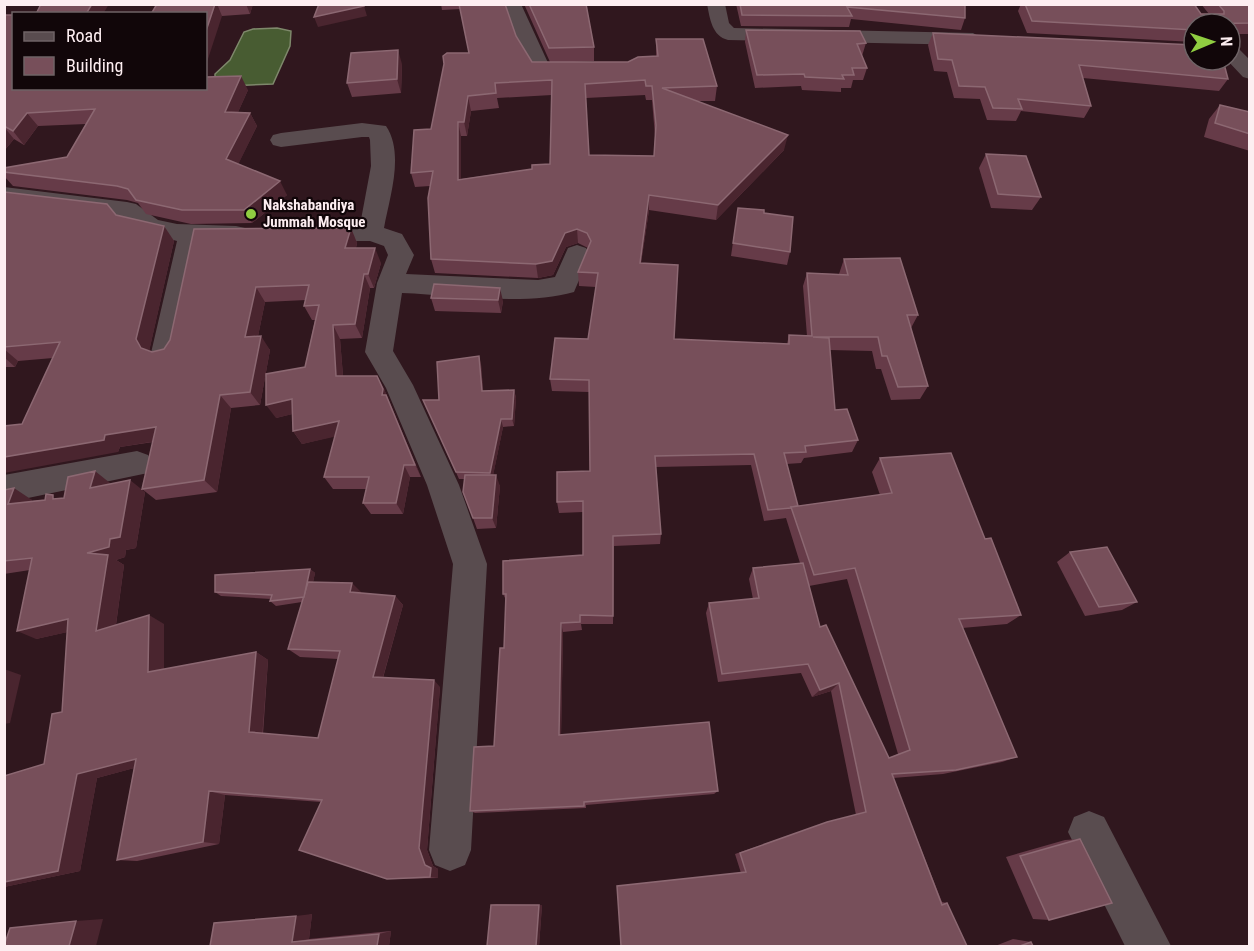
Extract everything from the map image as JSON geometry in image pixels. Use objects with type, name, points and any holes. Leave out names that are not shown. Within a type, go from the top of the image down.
[{"type":"street","points":[[512,4],[531,47],[535,63],[543,70],[593,70]]},
{"type":"street","points":[[716,4],[720,24],[728,34],[921,36],[990,40]]},
{"type":"street","points":[[281,140],[362,130],[378,131],[382,138],[382,155],[371,233]]},
{"type":"street","points":[[4,195],[127,210],[137,222],[191,234],[371,233],[393,240],[401,255],[390,283],[379,352],[399,385],[443,485],[470,564],[450,850]]},
{"type":"street","points":[[165,353],[191,234]]},
{"type":"street","points":[[390,283],[538,289],[566,285],[577,254]]},
{"type":"street","points":[[4,489],[137,464]]},
{"type":"street","points":[[1089,832],[1149,946]]},
{"type":"shaded area","points":[[277,28],[291,31],[290,46],[273,84],[227,86],[215,83],[215,74],[230,60],[244,32],[253,29]]},
{"type":"building","points":[[41,4],[92,4],[87,12],[37,12]]},
{"type":"building","points":[[157,4],[215,4],[207,28],[207,12],[152,12]]},
{"type":"building","points":[[319,4],[363,4],[364,6],[314,17]]},
{"type":"building","points":[[459,4],[505,4],[516,36],[532,62],[628,62],[638,57],[658,56],[656,39],[703,39],[717,86],[662,88],[788,135],[718,205],[649,195],[640,263],[678,265],[674,339],[789,344],[789,335],[812,336],[807,273],[848,275],[844,259],[900,258],[918,315],[907,315],[928,386],[898,387],[887,356],[882,356],[878,337],[813,337],[829,338],[835,410],[847,409],[858,440],[805,446],[806,452],[784,453],[798,506],[768,510],[754,454],[655,456],[661,534],[613,536],[613,616],[580,615],[580,622],[561,623],[559,735],[709,722],[718,791],[584,802],[584,806],[470,811],[474,747],[494,746],[500,648],[504,648],[506,594],[503,594],[503,561],[583,555],[583,501],[557,502],[557,472],[590,471],[589,380],[550,379],[555,338],[588,339],[598,273],[578,272],[591,241],[587,233],[577,229],[565,233],[552,261],[536,264],[431,259],[428,198],[433,171],[411,173],[414,130],[431,129],[444,64],[443,56],[447,53],[469,53]],"holes":[[[552,80],[550,164],[532,165],[532,169],[458,180],[458,122],[464,122],[468,96],[496,93],[495,83]],[[645,80],[646,86],[652,86],[656,125],[654,156],[589,155],[585,84]]]},
{"type":"building","points":[[529,4],[586,4],[594,47],[549,48]]},
{"type":"building","points":[[740,4],[965,4],[965,18],[847,7],[852,16],[742,15]]},
{"type":"building","points":[[1025,4],[1194,4],[1200,12],[1182,12],[1182,29],[1032,21]]},
{"type":"building","points":[[1218,4],[1250,4],[1250,23],[1242,23],[1242,12],[1224,12]]},
{"type":"building","points":[[4,15],[12,15],[12,90],[207,90],[207,77],[241,76],[225,112],[250,113],[226,159],[280,181],[244,210],[182,210],[136,200],[128,189],[117,186],[4,172],[4,168],[67,157],[95,109],[27,113],[13,131],[4,126]]},
{"type":"building","points":[[746,30],[860,31],[866,43],[857,44],[867,68],[852,68],[854,75],[842,75],[844,79],[805,77],[804,74],[757,75]]},
{"type":"building","points":[[933,33],[1182,44],[1182,72],[1226,72],[1228,79],[1079,65],[1091,106],[1018,99],[1022,109],[993,108],[985,87],[959,86],[952,60],[938,59]]},
{"type":"building","points":[[398,50],[397,79],[347,83],[351,53]]},
{"type":"building","points":[[1220,105],[1250,112],[1250,134],[1215,123]]},
{"type":"building","points":[[986,154],[1026,156],[1041,197],[998,194]]},
{"type":"building","points":[[4,192],[107,204],[116,215],[164,226],[136,339],[141,348],[152,352],[164,349],[170,340],[194,229],[351,228],[345,248],[375,248],[368,274],[364,274],[355,324],[333,325],[336,376],[377,376],[383,389],[382,395],[386,395],[415,465],[404,465],[396,503],[363,503],[369,477],[324,477],[339,421],[293,431],[292,399],[266,405],[266,374],[305,367],[319,305],[304,306],[309,285],[256,287],[245,337],[261,336],[250,392],[220,395],[204,480],[142,489],[156,427],[105,435],[104,440],[4,457],[4,426],[22,424],[60,342],[4,347]]},
{"type":"building","points":[[738,208],[764,210],[764,213],[793,217],[790,252],[733,243]]},
{"type":"building","points":[[434,284],[500,288],[498,300],[431,298]]},
{"type":"building","points":[[479,356],[482,391],[514,390],[512,419],[501,419],[490,473],[456,472],[423,400],[439,400],[437,362]]},
{"type":"building","points":[[951,453],[985,539],[991,538],[1021,615],[959,619],[1017,757],[956,770],[892,774],[942,905],[947,903],[967,946],[621,946],[617,886],[746,872],[740,853],[827,822],[866,812],[839,683],[820,690],[808,664],[722,674],[709,603],[759,598],[753,568],[803,563],[820,627],[826,625],[889,758],[910,750],[855,568],[814,575],[791,507],[892,493],[880,458]]},
{"type":"building","points":[[95,471],[90,488],[130,480],[120,537],[110,539],[109,547],[87,553],[108,555],[96,631],[149,615],[148,672],[256,652],[249,732],[318,738],[340,651],[288,649],[308,582],[352,583],[350,592],[395,596],[373,677],[434,680],[419,848],[425,865],[431,868],[430,877],[387,879],[299,850],[322,800],[209,791],[203,842],[117,860],[136,759],[77,774],[58,871],[4,882],[4,776],[44,764],[52,714],[62,712],[68,619],[17,631],[32,558],[4,561],[4,490],[14,488],[8,504],[45,500],[46,494],[53,495],[53,499],[64,498],[68,477]]},
{"type":"building","points":[[465,475],[496,475],[492,518],[473,518],[463,492]]},
{"type":"building","points":[[1107,547],[1137,602],[1099,607],[1070,552]]},
{"type":"building","points":[[310,569],[304,597],[270,601],[272,595],[215,592],[215,575]]},
{"type":"building","points":[[1080,839],[1112,903],[1049,920],[1020,856]]},
{"type":"building","points":[[491,905],[539,905],[536,946],[487,946]]},
{"type":"building","points":[[296,916],[292,942],[379,934],[377,946],[210,946],[214,923]]},
{"type":"building","points":[[76,921],[69,946],[4,946],[10,928]]},
{"type":"building","points":[[1031,942],[1033,946],[1020,946]]},
{"type":"place","name":"Nakshabandiya Jummah Mosque","points":[[251,214]]}]
